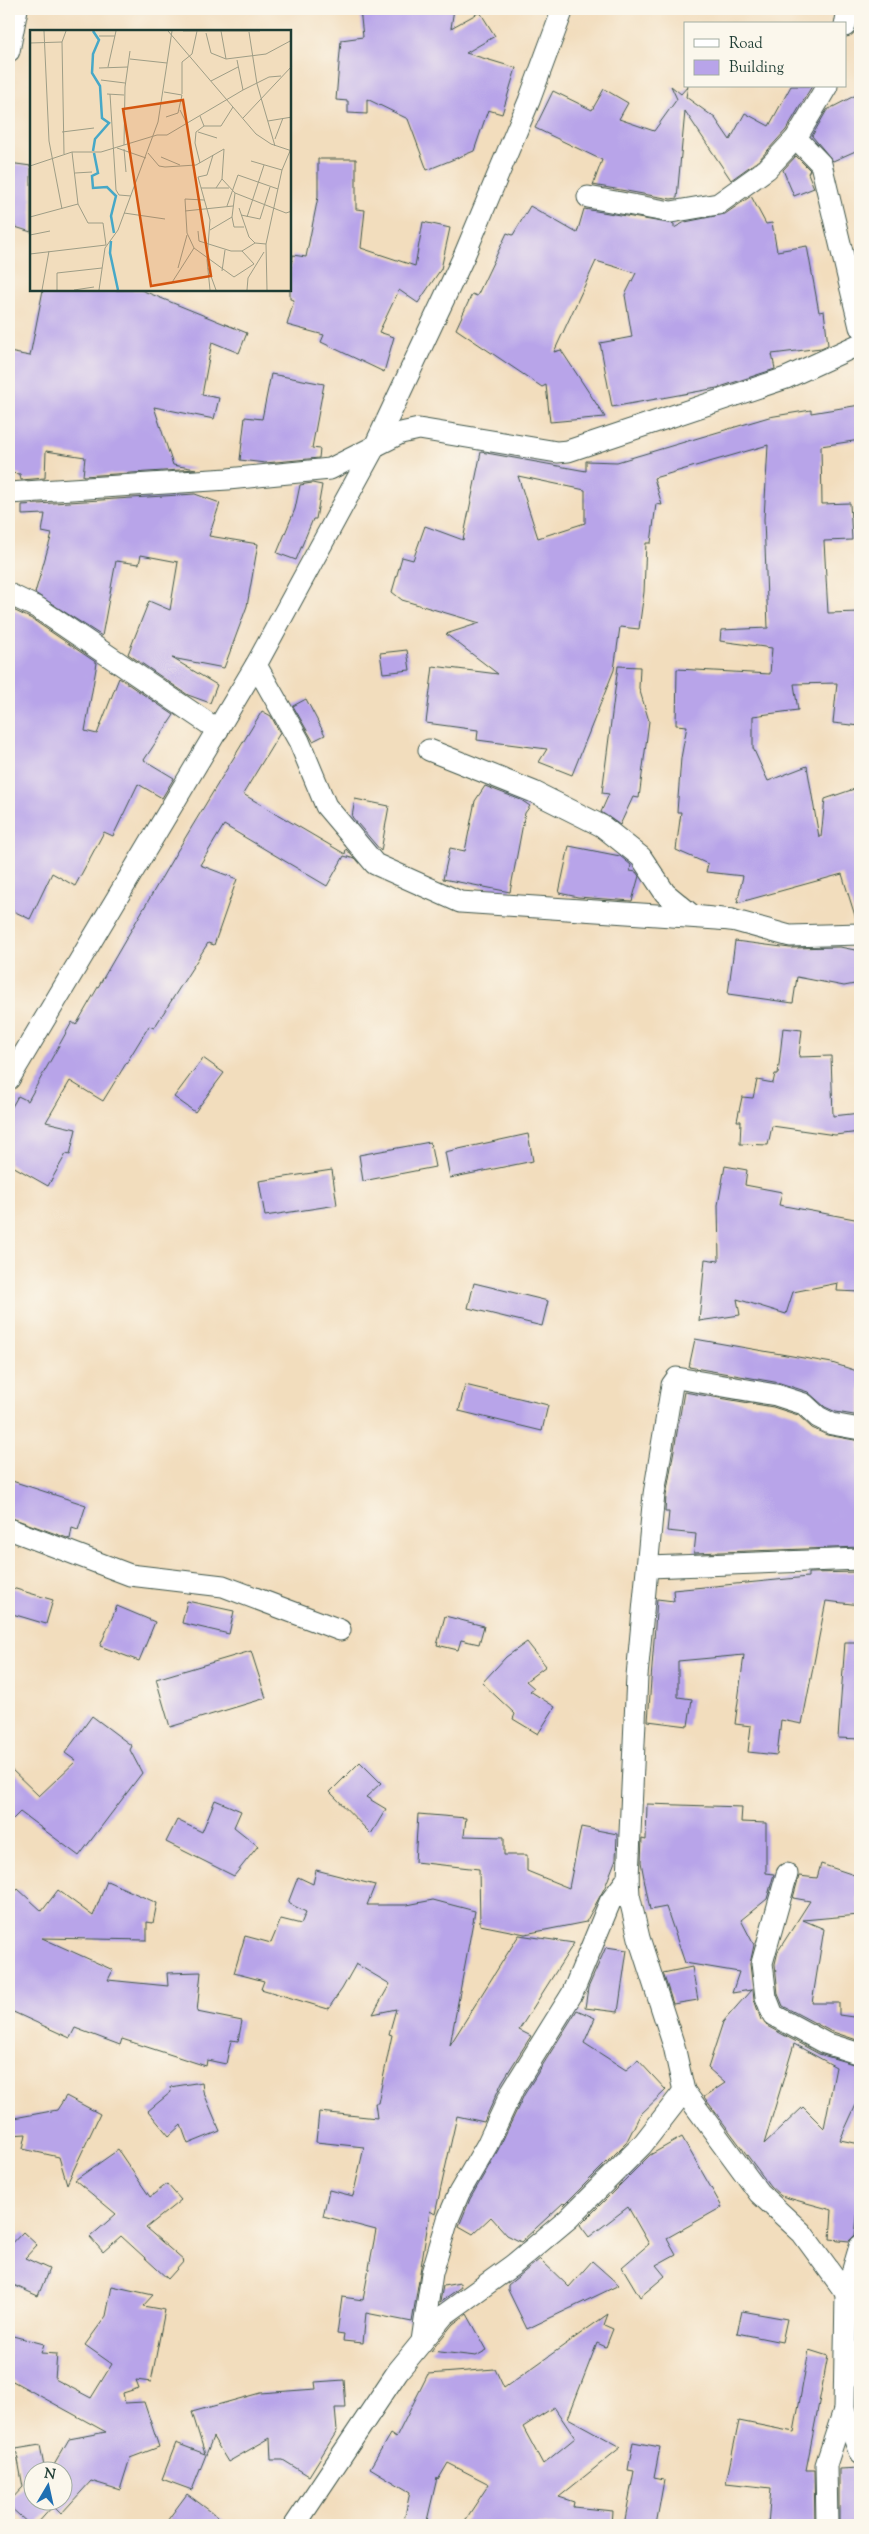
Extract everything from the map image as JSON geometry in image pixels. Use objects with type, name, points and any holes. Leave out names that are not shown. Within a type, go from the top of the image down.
[{"type":"street","points":[[9,51],[17,9]]},
{"type":"street","points":[[9,1079],[256,665],[374,448],[464,256],[529,101],[562,9]]},
{"type":"street","points":[[846,22],[848,9]]},
{"type":"street","points":[[588,197],[670,212],[718,204],[767,168],[796,138],[826,88]]},
{"type":"street","points":[[796,138],[821,164],[860,327]]},
{"type":"street","points":[[9,494],[238,478],[330,469],[401,433],[419,429],[556,452],[568,451],[786,378],[860,344]]},
{"type":"street","points":[[9,594],[38,608],[218,730]]},
{"type":"street","points":[[256,665],[299,741],[326,806],[375,864],[460,902],[732,920]]},
{"type":"street","points":[[429,750],[534,792],[602,826],[641,857],[665,893],[693,916],[732,920],[790,936],[860,934]]},
{"type":"street","points":[[853,2300],[802,2233],[759,2193],[684,2091],[674,2046],[639,1938],[628,1878],[637,1676],[649,1567],[654,1494],[668,1400],[672,1385],[677,1378],[688,1378],[722,1387],[776,1395],[804,1404],[818,1417],[832,1424],[860,1429]]},
{"type":"street","points":[[9,1529],[130,1575],[223,1586],[340,1630]]},
{"type":"street","points":[[649,1567],[860,1559]]},
{"type":"street","points":[[787,1874],[762,1962],[766,1997],[773,2015],[825,2043],[860,2054]]},
{"type":"street","points":[[422,2341],[432,2273],[448,2219],[459,2193],[487,2145],[513,2089],[572,1994],[610,1902],[628,1878]]},
{"type":"street","points":[[294,2525],[398,2371],[444,2314],[513,2265],[568,2219],[642,2145],[684,2091]]},
{"type":"street","points":[[827,2525],[826,2465],[844,2410],[853,2300],[860,2246]]},
{"type":"street","points":[[844,2410],[860,2454]]},
{"type":"building","points":[[360,9],[454,9],[451,28],[480,12],[495,36],[466,53],[516,68],[502,114],[488,110],[474,151],[427,170],[408,119],[367,99],[367,114],[348,113],[348,101],[336,100],[341,40],[363,37]]},
{"type":"building","points":[[671,86],[681,94],[688,88],[686,97],[715,118],[730,140],[745,113],[769,126],[790,88],[811,88],[786,130],[759,160],[731,180],[685,111],[677,198],[671,199],[593,185],[602,160],[535,128],[553,91],[592,110],[604,89],[628,103],[619,119],[654,131],[677,99]]},
{"type":"building","points":[[860,93],[860,149],[833,161],[812,136],[827,110]]},
{"type":"building","points":[[796,156],[810,170],[808,173],[814,188],[794,196],[783,170]]},
{"type":"building","points":[[318,159],[356,159],[356,209],[365,210],[361,248],[415,266],[423,222],[450,228],[441,269],[418,303],[399,290],[379,332],[394,337],[384,372],[321,342],[324,335],[287,325],[294,300],[290,299],[293,255],[306,257],[318,197]]},
{"type":"building","points":[[9,163],[30,166],[30,232],[9,225]]},
{"type":"building","points":[[751,196],[766,224],[772,223],[777,251],[807,246],[819,312],[824,311],[828,345],[821,348],[772,354],[775,369],[717,388],[612,407],[600,343],[632,337],[625,295],[636,273],[596,261],[554,352],[561,350],[605,417],[550,422],[546,385],[542,387],[456,329],[472,294],[477,296],[507,233],[513,235],[530,206],[577,233],[584,209],[674,224],[674,228],[685,222],[725,214]]},
{"type":"building","points":[[43,291],[143,291],[247,333],[239,353],[212,342],[202,395],[219,398],[214,419],[154,407],[173,465],[196,469],[83,476],[85,457],[46,451],[45,478],[21,480],[20,474],[9,473],[9,352],[30,356]]},
{"type":"building","points":[[271,374],[324,384],[312,448],[320,449],[319,458],[265,463],[240,460],[245,417],[262,419]]},
{"type":"building","points":[[860,405],[860,440],[821,446],[822,504],[850,503],[852,540],[824,541],[828,613],[860,612],[860,726],[833,723],[837,683],[794,684],[798,710],[753,716],[753,748],[768,781],[807,766],[819,837],[821,837],[825,799],[860,787],[860,918],[856,919],[842,874],[737,903],[743,876],[706,872],[708,864],[676,850],[681,812],[677,812],[681,758],[687,726],[676,725],[677,669],[770,674],[772,648],[720,641],[721,630],[768,628],[764,519],[768,445],[654,478],[662,505],[656,504],[651,543],[646,543],[644,592],[639,629],[620,627],[614,670],[572,775],[539,762],[547,749],[477,740],[478,730],[426,723],[433,666],[498,674],[446,634],[480,623],[402,600],[392,592],[402,557],[413,560],[425,526],[463,540],[481,452],[586,471],[586,461],[617,462],[769,417],[811,410],[811,413]],"holes":[[[518,476],[585,490],[585,523],[538,538]]]},
{"type":"building","points":[[312,483],[322,485],[316,519],[313,519],[296,560],[277,553],[295,509],[300,485]]},
{"type":"building","points":[[195,494],[220,503],[209,536],[258,544],[247,606],[224,668],[172,658],[217,685],[210,703],[188,695],[128,654],[149,601],[170,610],[178,562],[141,555],[139,564],[116,561],[102,636],[35,593],[52,534],[42,532],[45,514],[22,515],[22,505]]},
{"type":"building","points":[[9,608],[32,619],[97,663],[85,731],[97,734],[119,678],[174,715],[144,760],[174,778],[162,798],[138,784],[113,836],[104,832],[75,886],[52,873],[30,919],[9,909]]},
{"type":"building","points":[[407,650],[410,670],[383,673],[380,653]]},
{"type":"building","points":[[618,666],[640,667],[639,688],[649,721],[639,798],[633,797],[620,825],[601,812],[609,794],[602,793]]},
{"type":"building","points":[[306,699],[325,735],[313,741],[293,706]]},
{"type":"building","points":[[262,711],[271,716],[280,733],[243,794],[345,854],[346,849],[355,859],[344,856],[327,886],[224,825],[200,865],[237,879],[214,945],[208,943],[154,1028],[149,1026],[103,1101],[70,1081],[46,1122],[76,1129],[70,1155],[66,1154],[48,1186],[9,1164],[9,1112],[18,1096],[28,1101],[72,1022],[76,1025],[173,858]]},
{"type":"building","points":[[485,786],[521,800],[530,806],[525,813],[510,892],[443,879],[450,848],[465,851],[475,801]]},
{"type":"building","points":[[355,799],[389,806],[381,851],[352,817]]},
{"type":"building","points":[[569,846],[620,856],[631,865],[630,871],[636,872],[639,876],[632,901],[578,897],[559,893]]},
{"type":"building","points":[[735,941],[790,948],[840,947],[860,951],[860,983],[844,986],[797,977],[793,1003],[728,994]]},
{"type":"building","points":[[783,1028],[802,1030],[799,1057],[831,1056],[833,1116],[860,1113],[860,1132],[835,1135],[772,1126],[768,1145],[740,1144],[741,1121],[737,1121],[742,1097],[753,1098],[757,1080],[773,1083],[775,1074],[778,1074]]},
{"type":"building","points":[[203,1058],[224,1073],[195,1112],[174,1097]]},
{"type":"building","points":[[528,1134],[533,1161],[450,1178],[445,1152]]},
{"type":"building","points":[[430,1142],[435,1167],[363,1181],[359,1155]]},
{"type":"building","points":[[725,1166],[747,1170],[745,1185],[782,1192],[779,1205],[860,1220],[860,1292],[837,1291],[838,1283],[793,1292],[786,1314],[737,1299],[740,1315],[699,1321],[705,1259],[719,1261],[718,1205]]},
{"type":"building","points":[[332,1170],[337,1205],[265,1216],[259,1181]]},
{"type":"building","points":[[474,1283],[548,1301],[542,1326],[468,1308]]},
{"type":"building","points":[[695,1339],[832,1363],[860,1372],[860,1416],[836,1412],[825,1407],[808,1392],[780,1383],[689,1367]]},
{"type":"building","points":[[465,1385],[548,1405],[542,1431],[459,1411]]},
{"type":"building","points":[[684,1392],[773,1407],[798,1415],[812,1428],[827,1435],[860,1441],[860,1547],[694,1553],[696,1534],[667,1531],[669,1512],[665,1512],[666,1496]]},
{"type":"building","points":[[9,1480],[86,1505],[78,1530],[72,1528],[70,1539],[9,1517]]},
{"type":"building","points":[[860,1572],[860,1605],[826,1601],[802,1724],[781,1720],[777,1755],[748,1752],[751,1726],[735,1724],[744,1655],[678,1661],[678,1697],[692,1699],[688,1726],[648,1721],[657,1599],[674,1601],[673,1590],[808,1577],[808,1573]]},
{"type":"building","points":[[9,1587],[53,1600],[46,1624],[9,1613]]},
{"type":"building","points":[[187,1601],[234,1611],[229,1634],[182,1623]]},
{"type":"building","points":[[117,1606],[155,1622],[139,1661],[100,1646]]},
{"type":"building","points":[[445,1616],[484,1626],[479,1644],[461,1640],[458,1650],[437,1645]]},
{"type":"building","points":[[527,1642],[546,1666],[526,1681],[534,1688],[530,1691],[555,1707],[538,1734],[513,1719],[515,1714],[482,1683],[506,1657]]},
{"type":"building","points":[[845,1642],[860,1642],[860,1739],[838,1738]]},
{"type":"building","points":[[251,1651],[266,1698],[170,1727],[156,1679]]},
{"type":"building","points":[[92,1716],[132,1746],[130,1750],[142,1773],[79,1856],[20,1812],[9,1823],[9,1767],[39,1796],[76,1761],[65,1753]]},
{"type":"building","points":[[360,1762],[381,1783],[366,1797],[386,1809],[371,1834],[330,1792]]},
{"type":"building","points":[[215,1800],[241,1811],[234,1827],[258,1846],[234,1876],[166,1842],[177,1820],[202,1832]]},
{"type":"building","points":[[647,1804],[742,1807],[741,1822],[766,1823],[766,1873],[774,1874],[767,1899],[741,1920],[754,1945],[750,1964],[754,1999],[761,2020],[767,2026],[819,2054],[860,2066],[860,2096],[840,2140],[860,2144],[860,2192],[855,2235],[849,2241],[830,2239],[832,2210],[781,2196],[770,2186],[704,2097],[725,2083],[708,2068],[723,2022],[751,1990],[732,1993],[739,1972],[685,1963],[666,1907],[650,1910],[641,1862],[642,1839],[646,1840]],"holes":[[[794,2044],[836,2067],[824,2128],[803,2107],[764,2144]]]},
{"type":"building","points":[[418,1814],[466,1818],[464,1836],[504,1837],[504,1855],[527,1855],[527,1871],[569,1888],[581,1827],[617,1834],[616,1859],[605,1887],[586,1922],[525,1934],[480,1925],[479,1869],[415,1862]]},
{"type":"building","points":[[821,1864],[860,1877],[860,1896],[857,1895],[859,1915],[803,1920],[824,1929],[812,2003],[839,2003],[839,2015],[860,2018],[860,2041],[830,2031],[783,2006],[778,1994],[775,1964],[778,1951],[810,1901],[793,1898],[799,1876],[817,1878]]},
{"type":"building","points":[[316,1870],[375,1885],[367,1905],[407,1905],[433,1900],[475,1911],[450,2045],[519,1935],[574,1943],[519,2030],[531,2036],[502,2082],[484,2122],[457,2116],[435,2214],[430,2211],[412,2322],[366,2313],[363,2343],[343,2341],[344,2335],[337,2334],[342,2297],[363,2300],[376,2230],[323,2216],[329,2190],[353,2196],[364,2147],[316,2142],[319,2112],[377,2118],[375,2103],[378,2103],[392,2035],[389,2034],[396,2009],[373,2014],[390,1984],[356,1964],[328,2009],[261,1989],[264,1981],[234,1973],[245,1936],[271,1943],[281,1919],[301,1924],[306,1912],[288,1903],[298,1877],[313,1884]]},
{"type":"building","points":[[107,1881],[157,1903],[153,1923],[147,1922],[147,1940],[42,1938],[113,1970],[108,1980],[168,1986],[167,1973],[201,1972],[197,2012],[242,2021],[238,2041],[231,2040],[226,2064],[207,2060],[206,2066],[122,2039],[120,2045],[75,2028],[70,2038],[9,2010],[9,1899],[18,1889],[42,1911],[58,1890],[93,1916]]},
{"type":"building","points":[[606,1947],[627,1950],[618,2012],[585,2008],[588,1988]]},
{"type":"building","points":[[692,1967],[698,2000],[673,2004],[663,1973]]},
{"type":"building","points":[[577,2010],[595,2018],[584,2043],[626,2070],[638,2060],[666,2090],[640,2115],[626,2143],[564,2205],[563,2203],[521,2242],[507,2235],[491,2217],[473,2234],[459,2226],[470,2199],[498,2150],[524,2095]]},
{"type":"building","points":[[202,2082],[203,2091],[220,2131],[188,2144],[181,2125],[169,2136],[148,2111],[171,2092],[170,2087]]},
{"type":"building","points":[[66,2096],[100,2114],[67,2184],[59,2157],[23,2149],[26,2134],[9,2135],[9,2119],[57,2110]]},
{"type":"building","points":[[682,2137],[722,2207],[667,2238],[676,2254],[656,2265],[665,2276],[640,2297],[622,2267],[649,2244],[628,2207],[589,2237],[580,2225],[650,2155]]},
{"type":"building","points":[[118,2150],[150,2197],[167,2184],[181,2200],[146,2228],[184,2261],[168,2279],[121,2236],[103,2252],[90,2237],[116,2214],[75,2180]]},
{"type":"building","points":[[23,2232],[37,2245],[25,2258],[49,2269],[38,2296],[9,2283],[9,2247]]},
{"type":"building","points":[[540,2259],[569,2287],[592,2261],[619,2285],[527,2329],[508,2290],[508,2285]]},
{"type":"building","points":[[460,2283],[461,2287],[440,2302],[443,2286]]},
{"type":"building","points":[[112,2286],[153,2295],[143,2306],[165,2310],[151,2382],[136,2380],[139,2388],[123,2393],[125,2403],[144,2402],[159,2447],[130,2458],[120,2490],[91,2481],[72,2502],[72,2462],[56,2462],[69,2439],[106,2432],[9,2379],[9,2335],[44,2344],[41,2353],[57,2354],[55,2379],[91,2398],[112,2364],[85,2345],[106,2316]]},
{"type":"building","points":[[742,2311],[787,2319],[782,2342],[737,2333]]},
{"type":"building","points":[[467,2314],[487,2350],[476,2356],[431,2351],[453,2324]]},
{"type":"building","points":[[608,2314],[604,2325],[613,2329],[606,2347],[597,2343],[568,2418],[621,2447],[559,2497],[574,2502],[573,2507],[613,2511],[612,2525],[462,2525],[489,2484],[448,2463],[438,2480],[437,2478],[426,2525],[403,2525],[410,2492],[370,2468],[390,2434],[396,2438],[428,2374],[495,2369],[504,2388]],"holes":[[[554,2407],[575,2438],[543,2464],[523,2427]]]},
{"type":"building","points":[[809,2350],[828,2356],[806,2470],[814,2470],[815,2525],[768,2525],[771,2488],[726,2483],[739,2421],[794,2432]]},
{"type":"building","points":[[344,2380],[346,2408],[335,2408],[337,2431],[309,2476],[283,2460],[271,2460],[270,2438],[228,2462],[213,2437],[192,2490],[162,2479],[176,2443],[205,2454],[192,2412],[260,2393],[316,2389],[315,2382]]},
{"type":"building","points":[[633,2442],[660,2447],[654,2478],[664,2480],[656,2525],[624,2525],[634,2471],[628,2470]]},
{"type":"building","points":[[40,2445],[43,2462],[22,2462],[22,2482],[16,2449]]},
{"type":"building","points":[[860,2468],[860,2525],[839,2525],[839,2469]]},
{"type":"building","points":[[22,2488],[22,2512],[48,2512],[36,2525],[30,2525],[9,2506],[9,2502]]},
{"type":"building","points":[[187,2494],[229,2525],[164,2525]]}]
